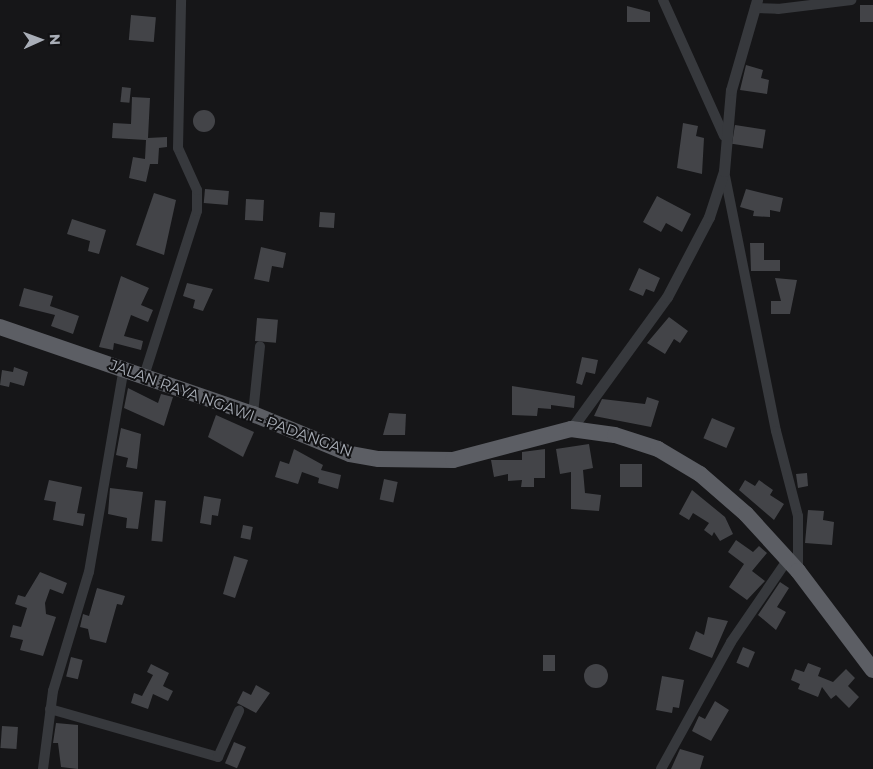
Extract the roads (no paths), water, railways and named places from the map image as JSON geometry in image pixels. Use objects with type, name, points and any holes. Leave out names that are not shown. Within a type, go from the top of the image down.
[{"type":"highway","name":"JALAN RAYA NGAWI - PADANGAN","points":[[0,327],[124,368],[253,414],[350,454],[420,462],[454,460],[571,429],[615,435],[678,459],[735,504],[793,565],[873,670]]},
{"type":"street","points":[[144,376],[197,212],[197,190],[178,148],[181,0]]},
{"type":"street","points":[[663,0],[724,136]]},
{"type":"street","points":[[661,769],[732,642],[793,565],[798,516],[776,431],[724,171],[724,136],[731,90],[756,4],[778,10],[851,0]]},
{"type":"street","points":[[571,429],[685,269],[724,171]]},
{"type":"street","points":[[253,414],[260,346]]},
{"type":"street","points":[[42,769],[50,709],[60,660],[89,572],[124,368]]},
{"type":"street","points":[[50,709],[218,757],[239,711]]}]
